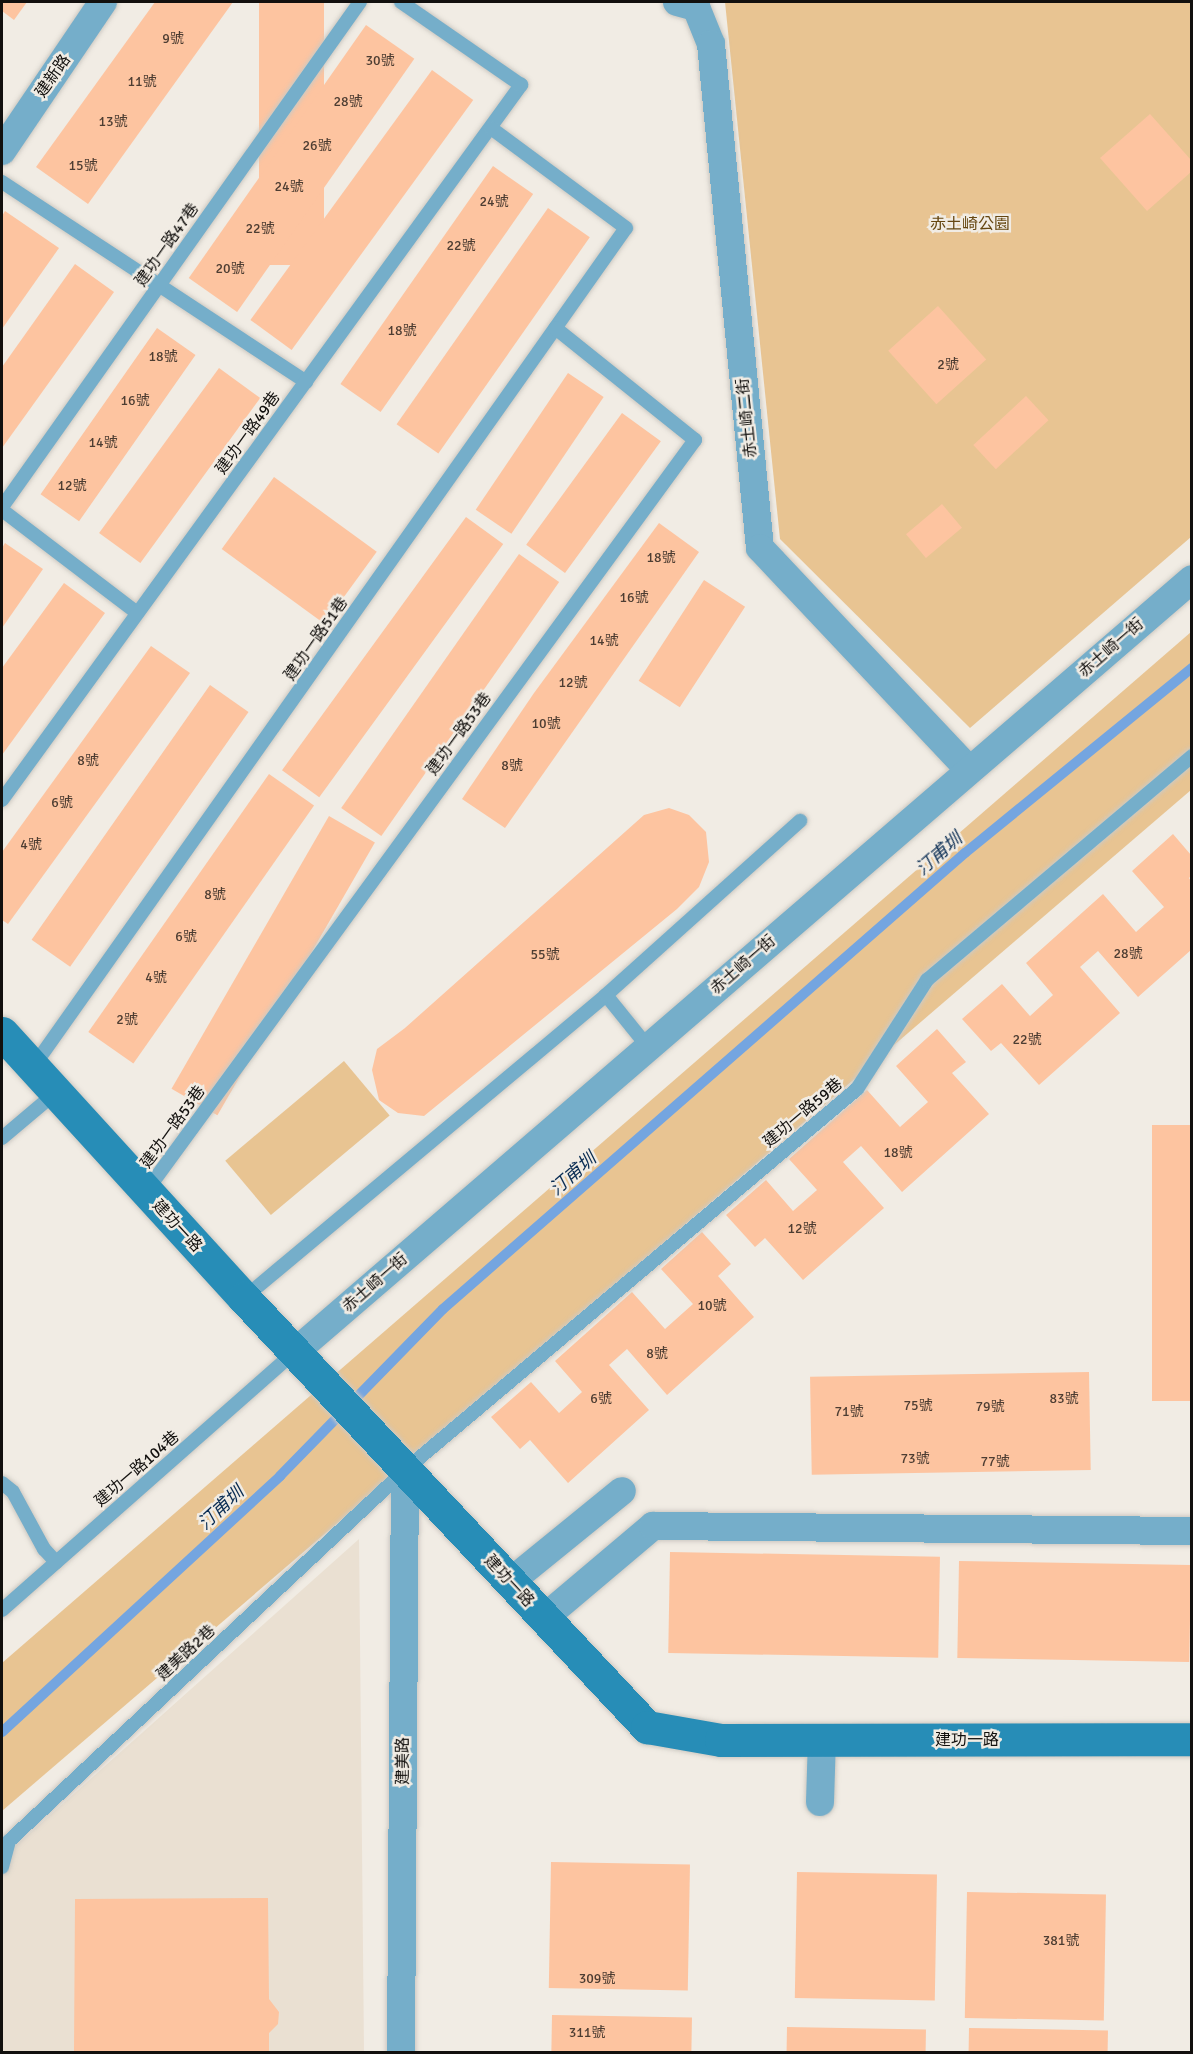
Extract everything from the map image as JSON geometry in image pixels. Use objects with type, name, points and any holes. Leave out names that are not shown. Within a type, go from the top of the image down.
[{"type":"street","name":"建新路","points":[[2,151],[103,2]]},
{"type":"street","name":"赤土崎二街","points":[[677,2],[696,7],[711,44],[760,548],[969,770]]},
{"type":"street","name":"赤土崎一街","points":[[295,1352],[1191,579]]},
{"type":"street","name":"建功一路","points":[[2,1033],[54,1094],[145,1192],[647,1727],[721,1740],[1191,1739]]},
{"type":"street","name":"建美路","points":[[397,1461],[401,2052]]},
{"type":"street","points":[[510,1582],[621,1491]]},
{"type":"street","points":[[544,1618],[653,1526],[1191,1531]]},
{"type":"street","points":[[820,1802],[822,1740]]},
{"type":"lane","name":"建功一路47巷","points":[[2,509],[360,2]]},
{"type":"lane","name":"建功一路49巷","points":[[2,800],[521,86],[401,2]]},
{"type":"lane","name":"建功一路51巷","points":[[32,1069],[626,228],[491,128]]},
{"type":"lane","points":[[2,182],[306,382]]},
{"type":"lane","name":"建功一路53巷","points":[[145,1192],[695,440],[555,328]]},
{"type":"lane","points":[[2,509],[137,613]]},
{"type":"lane","name":"建功一路59巷","points":[[397,1461],[857,1089],[927,980],[1191,756]]},
{"type":"lane","points":[[244,1298],[606,994],[800,821]]},
{"type":"lane","points":[[606,994],[648,1047]]},
{"type":"lane","points":[[2,1138],[54,1094]]},
{"type":"lane","name":"建功一路104巷","points":[[2,1610],[295,1352]]},
{"type":"lane","name":"建美路2巷","points":[[2,1867],[9,1841],[397,1461]]},
{"type":"lane","points":[[2,1483],[13,1492],[44,1549],[56,1562]]},
{"type":"shaded area","points":[[359,1539],[364,2052],[2,2052],[2,1858]]},
{"type":"green space","name":"赤土崎公園","points":[[725,2],[1191,2],[1191,537],[970,728],[780,539]]},
{"type":"green space","points":[[1191,632],[1191,790],[2,1811],[2,1663]]},
{"type":"green space","points":[[344,1061],[390,1115],[271,1215],[225,1161]]},
{"type":"building","points":[[2,2],[27,2],[14,20],[2,11]]},
{"type":"building","points":[[155,2],[233,2],[88,204],[36,167]]},
{"type":"building","points":[[259,2],[324,2],[324,265],[259,265]]},
{"type":"building","points":[[366,25],[414,59],[237,312],[189,278]]},
{"type":"building","points":[[432,70],[473,100],[292,350],[250,320]]},
{"type":"building","points":[[1150,114],[1191,160],[1191,172],[1147,211],[1100,158]]},
{"type":"building","points":[[493,166],[533,194],[381,412],[340,384]]},
{"type":"building","points":[[548,208],[590,237],[438,454],[397,424]]},
{"type":"building","points":[[5,211],[59,248],[2,329],[2,216]]},
{"type":"building","points":[[75,264],[114,292],[2,448],[2,367]]},
{"type":"building","points":[[938,306],[986,360],[936,404],[888,351]]},
{"type":"building","points":[[157,328],[196,355],[79,521],[41,494]]},
{"type":"building","points":[[219,368],[260,398],[140,563],[99,533]]},
{"type":"building","points":[[568,373],[604,397],[511,534],[476,510]]},
{"type":"building","points":[[1026,396],[1049,420],[996,469],[973,445]]},
{"type":"building","points":[[622,413],[661,441],[565,573],[526,545]]},
{"type":"building","points":[[274,477],[377,552],[324,624],[222,549]]},
{"type":"building","points":[[942,504],[962,528],[926,558],[906,534]]},
{"type":"building","points":[[466,517],[503,544],[319,797],[282,770]]},
{"type":"building","points":[[659,523],[699,552],[505,828],[462,799],[534,693]]},
{"type":"building","points":[[5,543],[43,569],[2,628],[2,548]]},
{"type":"building","points":[[519,554],[559,582],[381,836],[341,808]]},
{"type":"building","points":[[704,580],[745,607],[680,707],[639,681]]},
{"type":"building","points":[[64,583],[105,613],[2,755],[2,668]]},
{"type":"building","points":[[151,646],[190,673],[8,924],[2,920],[2,852]]},
{"type":"building","points":[[210,685],[249,712],[70,967],[32,940]]},
{"type":"building","points":[[269,774],[314,806],[133,1064],[88,1032]]},
{"type":"building","points":[[669,808],[689,815],[706,832],[709,862],[699,887],[677,909],[424,1116],[398,1113],[379,1100],[372,1070],[377,1049],[405,1028],[644,815]]},
{"type":"building","points":[[329,816],[375,842],[217,1115],[172,1089]]},
{"type":"building","points":[[1173,834],[1191,855],[1191,876],[1189,878],[1191,881],[1191,950],[1138,997],[1098,951],[1080,967],[1120,1013],[1039,1085],[1001,1043],[991,1051],[962,1019],[1002,984],[1030,1016],[1053,995],[1026,963],[1103,894],[1136,932],[1164,907],[1132,871]]},
{"type":"building","points":[[937,1029],[966,1062],[952,1073],[989,1114],[902,1192],[861,1146],[843,1162],[884,1208],[803,1280],[765,1238],[755,1247],[726,1215],[766,1180],[793,1211],[817,1190],[789,1159],[867,1090],[900,1127],[928,1102],[896,1066]]},
{"type":"building","points":[[1152,1125],[1191,1125],[1191,1401],[1152,1401]]},
{"type":"building","points":[[702,1232],[731,1264],[718,1276],[754,1317],[667,1395],[627,1349],[609,1365],[649,1410],[568,1483],[530,1440],[520,1449],[491,1417],[531,1382],[559,1413],[582,1392],[555,1361],[632,1292],[665,1329],[693,1304],[661,1269]]},
{"type":"building","points":[[1089,1372],[1091,1470],[812,1475],[810,1377]]},
{"type":"building","points":[[670,1552],[940,1557],[938,1658],[668,1653]]},
{"type":"building","points":[[959,1561],[1191,1565],[1189,1662],[957,1658]]},
{"type":"building","points":[[551,1862],[690,1864],[688,1990],[549,1988]]},
{"type":"building","points":[[797,1872],[937,1874],[935,2000],[795,1998]]},
{"type":"building","points":[[967,1892],[1106,1894],[1104,2020],[965,2018]]},
{"type":"building","points":[[268,1898],[269,1999],[279,2012],[278,2024],[269,2033],[269,2052],[74,2052],[75,1899]]},
{"type":"building","points":[[552,2015],[692,2017],[691,2052],[551,2052]]},
{"type":"building","points":[[787,2027],[926,2029],[926,2052],[787,2052]]},
{"type":"building","points":[[969,2028],[1108,2030],[1108,2052],[969,2052]]},
{"type":"waterway","name":"汀甫圳","points":[[2,1732],[280,1476],[443,1309],[965,853],[1192,668]]}]
